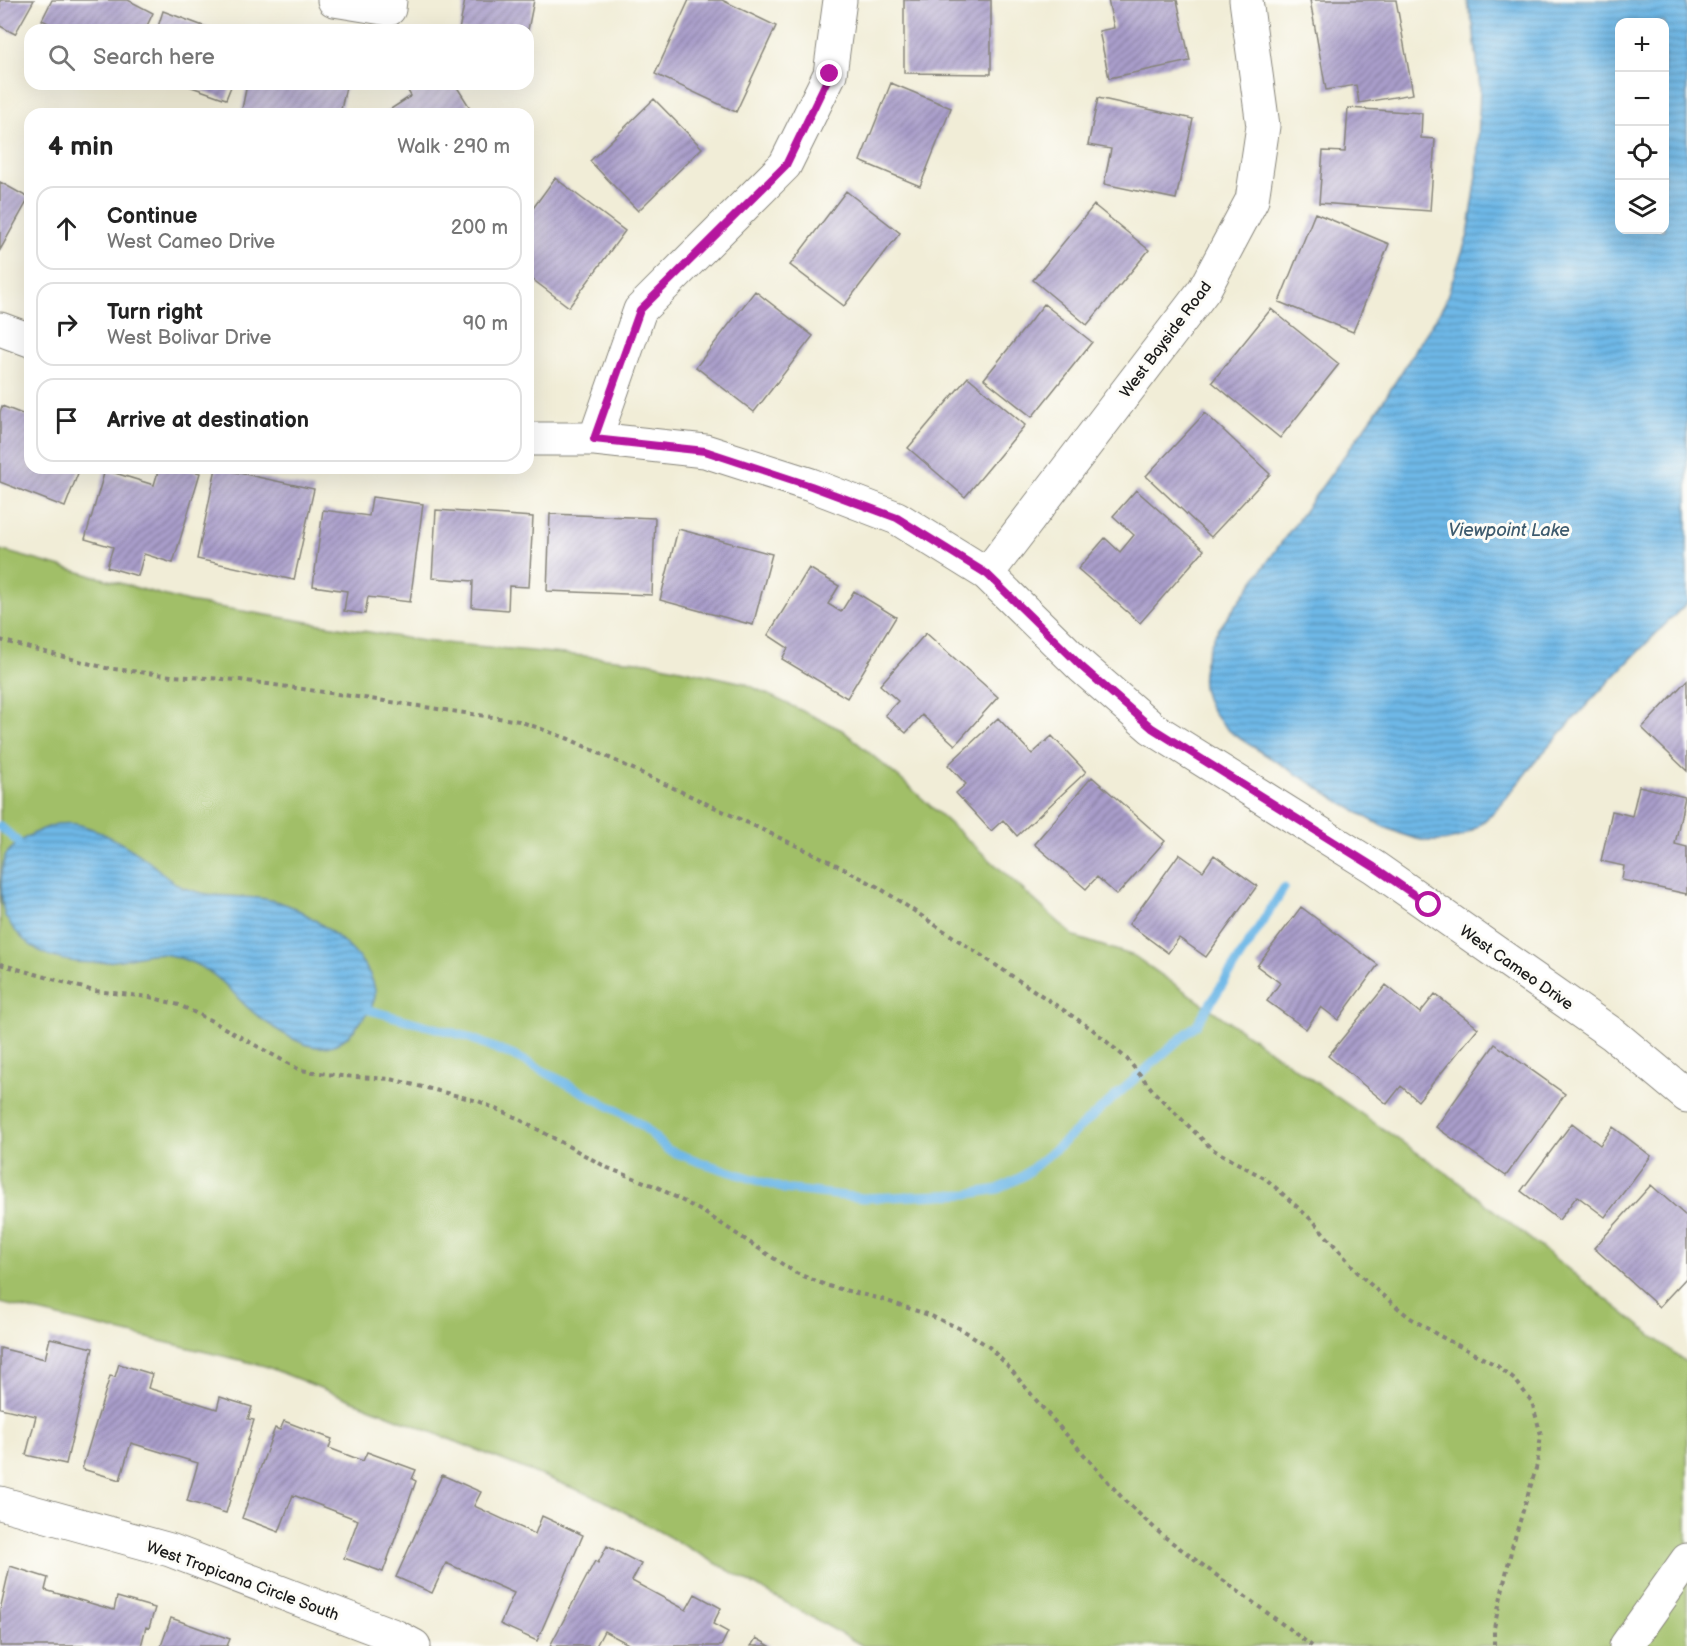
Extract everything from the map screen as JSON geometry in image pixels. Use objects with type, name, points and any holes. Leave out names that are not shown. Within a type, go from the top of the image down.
[{"type":"street","points":[[334,0],[389,9],[390,0]]},
{"type":"street","points":[[594,439],[640,310],[786,165],[830,74],[840,0]]},
{"type":"street","name":"West Bayside Road","points":[[987,574],[1204,290],[1252,200],[1263,126],[1246,0]]},
{"type":"street","points":[[0,329],[24,338]]},
{"type":"street","name":"West Cameo Drive","points":[[534,439],[594,439],[705,451],[811,486],[897,518],[987,574],[1082,667],[1152,728],[1374,867],[1614,1035],[1687,1096]]},
{"type":"street","name":"West Tropicana Circle South","points":[[0,1503],[170,1550],[397,1637],[414,1646]]},
{"type":"street","points":[[1626,1646],[1687,1560]]},
{"type":"path","points":[[0,640],[106,668],[172,676],[240,680],[349,695],[519,722],[570,739],[829,861],[878,887],[1092,1029],[1127,1059],[1155,1093],[1212,1149],[1266,1179],[1315,1223],[1360,1275],[1388,1300],[1409,1317],[1438,1335],[1496,1365],[1516,1381],[1532,1402],[1541,1435],[1537,1466],[1512,1546],[1494,1628],[1494,1646]]},
{"type":"path","points":[[0,964],[94,991],[150,997],[179,1005],[300,1070],[341,1076],[391,1079],[478,1101],[517,1118],[608,1168],[657,1187],[705,1213],[796,1273],[828,1286],[880,1299],[929,1315],[961,1329],[988,1346],[1007,1365],[1125,1501],[1154,1528],[1312,1646]]},
{"type":"green space","points":[[0,550],[188,602],[423,641],[648,662],[744,683],[842,730],[904,782],[1075,937],[1134,956],[1448,1174],[1687,1363],[1687,1646],[863,1646],[603,1500],[265,1366],[0,1303]]},
{"type":"water","name":"Viewpoint Lake","points":[[1467,0],[1687,0],[1687,603],[1577,715],[1491,814],[1471,831],[1461,836],[1445,841],[1428,841],[1399,833],[1369,819],[1233,734],[1212,711],[1203,687],[1203,675],[1209,648],[1216,633],[1378,409],[1444,305],[1468,235],[1477,176],[1480,87],[1473,25]]},
{"type":"water","points":[[57,824],[76,824],[104,834],[141,856],[182,887],[212,895],[272,900],[302,912],[336,935],[357,955],[372,978],[375,998],[372,1006],[346,1038],[331,1046],[315,1047],[279,1031],[246,1006],[231,990],[205,969],[174,956],[153,953],[121,960],[87,963],[55,958],[40,951],[27,943],[15,931],[5,916],[1,894],[2,870],[5,856],[10,850],[35,832]]},
{"type":"building","points":[[0,0],[34,0],[15,34],[0,26]]},
{"type":"building","points":[[52,0],[128,0],[153,13],[148,24],[50,24],[42,20]]},
{"type":"building","points":[[465,0],[534,0],[529,24],[460,24]]},
{"type":"building","points":[[689,0],[722,0],[776,26],[736,112],[655,74]]},
{"type":"building","points":[[904,0],[991,0],[991,74],[904,73]]},
{"type":"building","points":[[1108,0],[1177,0],[1190,61],[1109,78],[1099,31],[1114,28]]},
{"type":"building","points":[[1310,0],[1396,0],[1413,94],[1359,103],[1356,85],[1326,90]]},
{"type":"building","points":[[163,11],[198,24],[159,24]]},
{"type":"building","points":[[891,83],[951,108],[920,186],[860,161]]},
{"type":"building","points":[[200,90],[230,90],[226,99]]},
{"type":"building","points":[[246,90],[345,90],[341,108],[242,108]]},
{"type":"building","points":[[408,90],[459,90],[470,108],[392,108],[411,96]]},
{"type":"building","points":[[1098,98],[1193,119],[1176,199],[1104,184],[1111,149],[1088,145]]},
{"type":"building","points":[[654,99],[702,148],[638,211],[590,161]]},
{"type":"building","points":[[1348,108],[1422,113],[1421,138],[1435,139],[1430,211],[1319,203],[1323,151],[1345,152]]},
{"type":"building","points":[[555,178],[625,231],[569,307],[534,281],[534,207]]},
{"type":"building","points":[[0,182],[24,195],[24,207],[0,250]]},
{"type":"building","points":[[846,191],[900,233],[844,306],[790,265]]},
{"type":"building","points":[[1094,205],[1149,250],[1087,325],[1033,280]]},
{"type":"building","points":[[1315,213],[1389,244],[1353,332],[1279,302]]},
{"type":"building","points":[[755,291],[813,336],[754,412],[696,367]]},
{"type":"building","points":[[1044,304],[1092,342],[1032,417],[984,379]]},
{"type":"building","points":[[1271,309],[1339,364],[1280,438],[1212,382]]},
{"type":"building","points":[[968,377],[1025,425],[965,497],[908,448]]},
{"type":"building","points":[[2,406],[24,415],[24,474],[78,474],[65,507],[0,482],[0,412]]},
{"type":"building","points":[[1205,413],[1270,474],[1211,537],[1146,476]]},
{"type":"building","points":[[104,474],[118,474],[154,485],[157,474],[200,474],[173,563],[144,554],[138,576],[107,567],[113,547],[85,539]]},
{"type":"building","points":[[215,474],[244,474],[314,489],[294,580],[197,559]]},
{"type":"building","points":[[1136,490],[1204,550],[1140,623],[1078,569],[1105,538],[1120,552],[1134,535],[1113,516]]},
{"type":"building","points":[[372,497],[423,504],[410,602],[368,597],[365,614],[344,611],[347,591],[313,586],[323,510],[369,516]]},
{"type":"building","points":[[436,510],[533,517],[529,587],[509,586],[508,610],[472,607],[473,581],[432,578]]},
{"type":"building","points":[[550,514],[655,518],[652,595],[547,591]]},
{"type":"building","points":[[678,529],[772,554],[753,625],[660,600]]},
{"type":"building","points":[[809,568],[839,586],[828,604],[841,612],[854,591],[896,617],[847,698],[782,659],[788,648],[768,635]]},
{"type":"building","points":[[926,633],[998,697],[955,745],[922,715],[906,733],[885,715],[898,701],[880,685]]},
{"type":"building","points":[[1687,680],[1687,771],[1642,728]]},
{"type":"building","points":[[998,718],[1032,754],[1052,736],[1086,772],[1017,836],[1003,820],[991,831],[956,793],[966,784],[948,765]]},
{"type":"building","points":[[1092,777],[1165,841],[1117,895],[1097,877],[1086,889],[1034,844]]},
{"type":"building","points":[[1639,786],[1685,797],[1675,844],[1687,847],[1687,894],[1622,880],[1624,866],[1601,861],[1612,811],[1632,816]]},
{"type":"building","points":[[1179,854],[1203,871],[1214,855],[1257,886],[1206,957],[1179,938],[1168,953],[1129,924]]},
{"type":"building","points":[[1301,907],[1378,965],[1338,1020],[1321,1007],[1306,1029],[1267,1001],[1280,983],[1257,966]]},
{"type":"building","points":[[1386,985],[1420,1013],[1435,994],[1478,1028],[1418,1101],[1401,1086],[1387,1104],[1328,1056]]},
{"type":"building","points":[[1495,1044],[1565,1094],[1506,1176],[1436,1127]]},
{"type":"building","points":[[1572,1123],[1600,1145],[1613,1127],[1651,1156],[1605,1217],[1577,1196],[1559,1220],[1521,1191]]},
{"type":"building","points":[[1651,1185],[1687,1215],[1687,1277],[1659,1307],[1594,1248]]},
{"type":"building","points":[[50,1338],[93,1348],[66,1464],[26,1455],[36,1416],[0,1408],[0,1348],[45,1359]]},
{"type":"building","points":[[119,1364],[152,1374],[148,1388],[217,1409],[220,1397],[252,1407],[248,1419],[254,1420],[226,1513],[187,1501],[198,1463],[131,1443],[120,1480],[82,1469],[110,1376],[115,1377]]},
{"type":"building","points":[[284,1421],[332,1439],[329,1448],[363,1461],[367,1452],[416,1470],[412,1479],[416,1481],[383,1572],[344,1558],[358,1520],[293,1495],[279,1532],[242,1518],[275,1428],[280,1430]]},
{"type":"building","points":[[442,1475],[481,1492],[474,1506],[535,1534],[542,1516],[583,1535],[537,1641],[500,1624],[514,1593],[446,1563],[432,1593],[396,1577]]},
{"type":"building","points":[[607,1546],[641,1564],[632,1581],[686,1610],[695,1594],[721,1608],[713,1624],[728,1632],[721,1646],[632,1646],[604,1631],[596,1646],[550,1646],[595,1561],[598,1563]]},
{"type":"building","points":[[10,1566],[48,1578],[45,1590],[114,1610],[117,1597],[155,1608],[149,1628],[146,1627],[141,1646],[0,1646],[0,1610]]},
{"type":"building","points":[[171,1618],[230,1639],[227,1646],[161,1646]]},
{"type":"building","points":[[756,1638],[770,1646],[751,1646]]},
{"type":"waterway","points":[[0,826],[18,842]]},
{"type":"waterway","points":[[369,1010],[465,1036],[519,1058],[629,1117],[643,1126],[668,1150],[784,1189],[863,1198],[968,1194],[998,1189],[1023,1176],[1197,1024],[1284,888]]},
{"type":"route","points":[[830,74],[786,165],[640,310],[594,439],[705,451],[811,486],[897,518],[987,574],[1082,667],[1152,728],[1374,867],[1429,905]]}]
